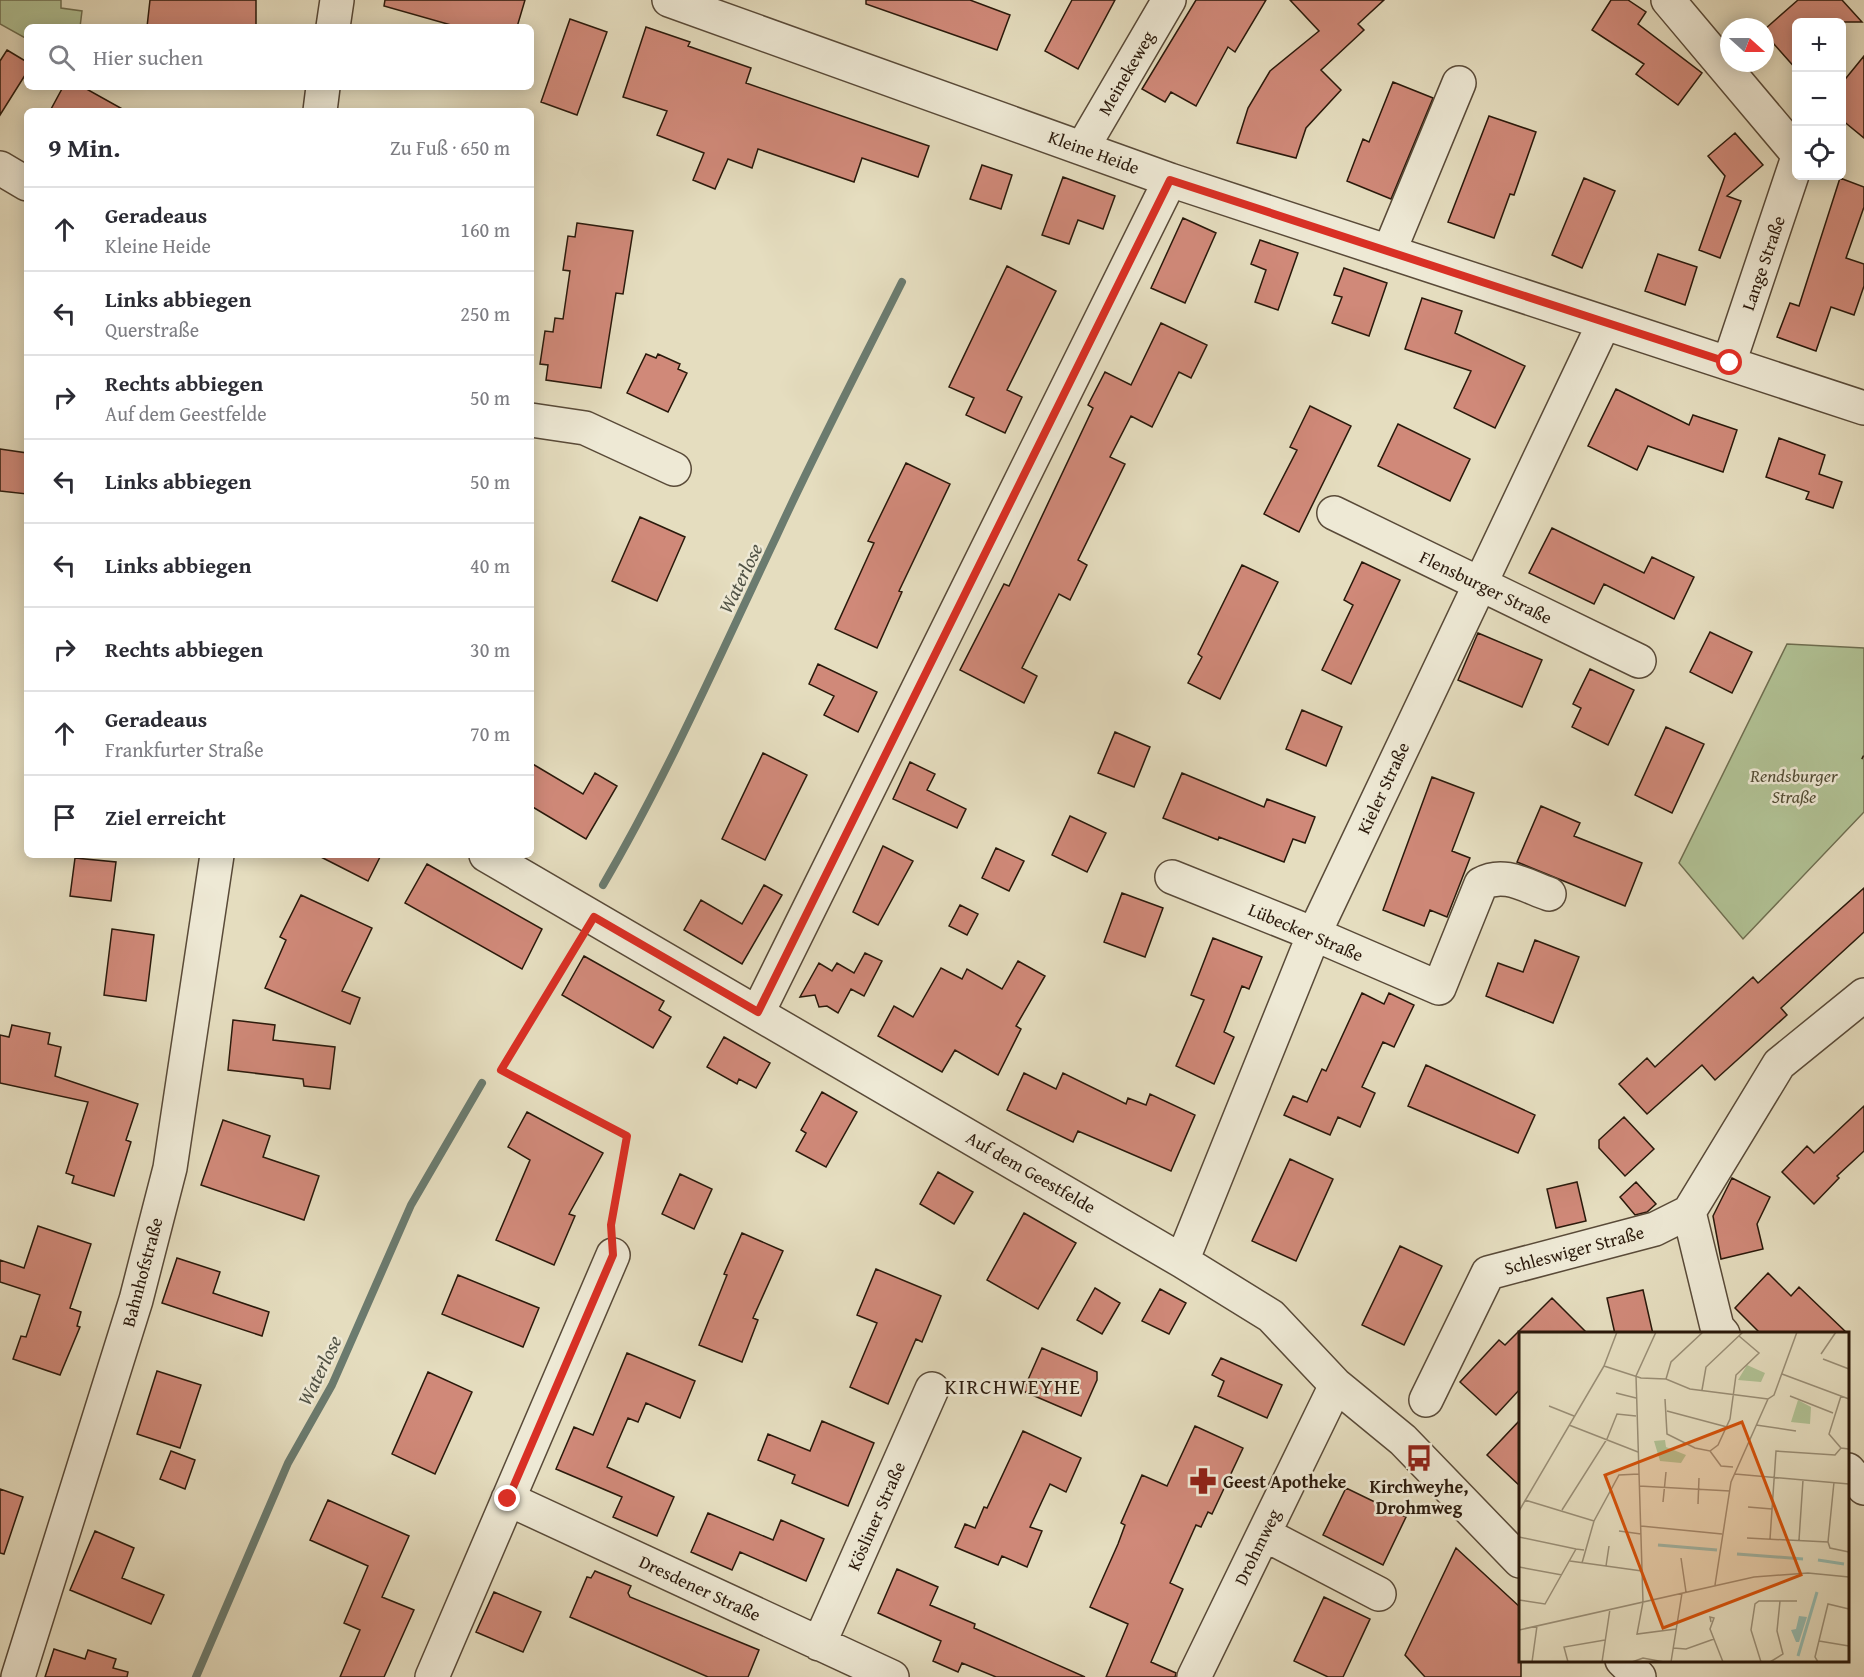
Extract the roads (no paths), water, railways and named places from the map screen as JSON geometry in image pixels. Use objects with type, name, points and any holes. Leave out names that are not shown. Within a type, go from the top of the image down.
[{"type":"street","points":[[333,24],[337,0]]},
{"type":"street","name":"Meinekeweg","points":[[1083,147],[1169,0]]},
{"type":"street","points":[[1668,0],[1792,146]]},
{"type":"street","name":"Kleine Heide","points":[[680,2],[1170,180],[1864,408]]},
{"type":"street","points":[[1389,252],[1459,83]]},
{"type":"street","points":[[320,108],[323,90]]},
{"type":"street","points":[[0,168],[24,182]]},
{"type":"street","name":"Lange Straße","points":[[1730,363],[1792,178]]},
{"type":"street","points":[[758,1012],[1170,180]]},
{"type":"street","name":"Kieler Straße","points":[[1182,1261],[1314,934],[1478,584],[1604,323]]},
{"type":"street","points":[[534,420],[585,428],[674,469]]},
{"type":"street","name":"Flensburger Straße","points":[[1334,513],[1639,661]]},
{"type":"street","name":"Bahnhofstraße","points":[[18,1677],[136,1300],[170,1168],[217,858]]},
{"type":"street","name":"Auf dem Geestfelde","points":[[491,858],[1182,1261],[1271,1316],[1336,1385],[1403,1440],[1519,1559]]},
{"type":"street","name":"Lübecker Straße","points":[[1172,877],[1314,934],[1439,988],[1481,884],[1492,878],[1505,878],[1549,894]]},
{"type":"street","points":[[1721,1332],[1717,1327],[1689,1212],[1779,1064],[1864,995]]},
{"type":"street","name":"Schleswiger Straße","points":[[1426,1400],[1488,1273],[1655,1229],[1689,1212]]},
{"type":"street","points":[[432,1677],[613,1255]]},
{"type":"street","name":"Drohmweg","points":[[1194,1677],[1336,1385]]},
{"type":"street","name":"Kösliner Straße","points":[[819,1644],[932,1389]]},
{"type":"street","points":[[1849,1471],[1864,1488]]},
{"type":"street","name":"Dresdener Straße","points":[[508,1499],[892,1677]]},
{"type":"street","points":[[1264,1534],[1379,1594]]},
{"type":"street","points":[[1624,1662],[1639,1677]]},
{"type":"waterway","name":"Waterlose","points":[[603,885],[672,756],[807,471],[902,282]]},
{"type":"waterway","name":"Waterlose","points":[[196,1677],[288,1463],[332,1385],[411,1205],[482,1083]]},
{"type":"place","name":"Kirchweyhe, Drohmweg","points":[[1419,1458]]},
{"type":"place","name":"Geest Apotheke","points":[[1203,1481]]},
{"type":"district","name":"KIRCHWEYHE","points":[[1013,1386]]},
{"type":"park label","name":"Rendsburger Straße","points":[[1794,785]]}]
